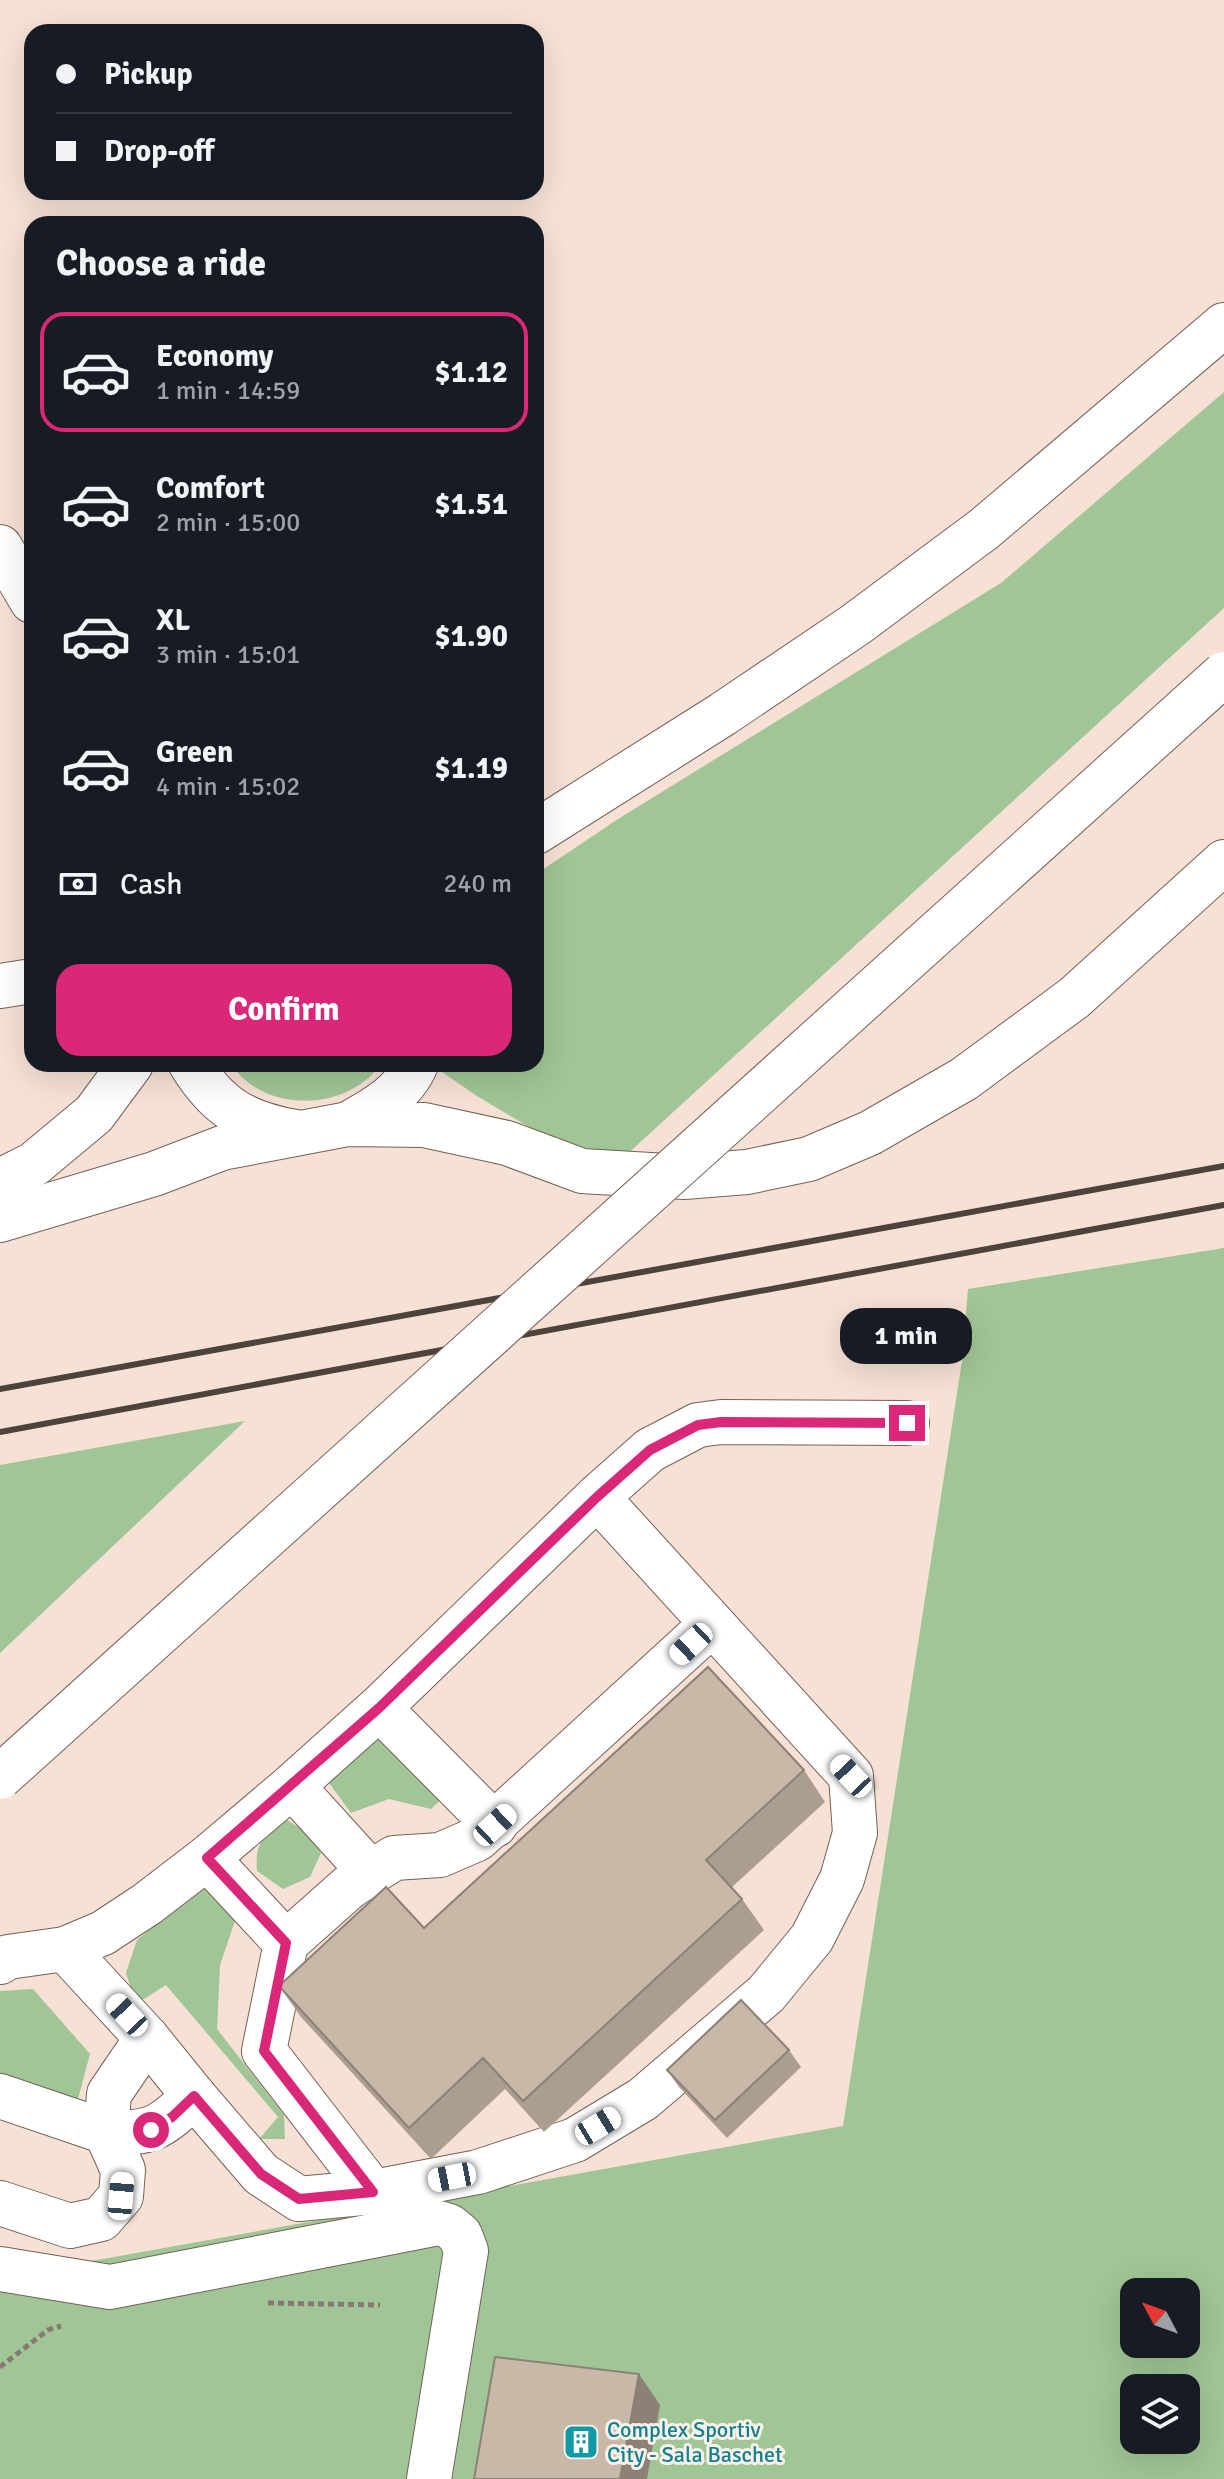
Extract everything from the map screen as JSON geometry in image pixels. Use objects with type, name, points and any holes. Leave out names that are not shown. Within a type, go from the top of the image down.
[{"type":"street","points":[[544,827],[723,714],[855,625],[984,529],[1224,325]]},
{"type":"street","points":[[0,547],[24,588]]},
{"type":"street","points":[[0,1777],[1224,674]]},
{"type":"street","points":[[0,1220],[154,1174],[222,1148],[348,1124],[424,1125],[507,1143],[582,1171],[684,1177],[747,1172],[809,1159],[870,1133],[964,1079],[1074,998],[1224,862]]},
{"type":"street","points":[[0,986],[24,982]]},
{"type":"street","points":[[0,1181],[34,1164],[94,1114],[125,1072]]},
{"type":"street","points":[[196,1072],[205,1086],[231,1110],[263,1126],[298,1132]]},
{"type":"street","points":[[348,1124],[385,1103],[412,1072]]},
{"type":"street","points":[[0,1962],[8,1957],[65,1949],[103,1933],[207,1858],[379,1708],[597,1497],[650,1450],[698,1425],[721,1422],[907,1423]]},
{"type":"street","points":[[65,1949],[147,2038],[261,2174],[299,2199],[373,2192],[478,2172],[575,2140],[643,2099],[766,1994],[812,1938],[842,1879],[855,1833],[851,1776],[597,1497]]},
{"type":"street","points":[[373,2192],[264,2051],[286,1943],[349,1887],[394,1858],[440,1855],[477,1839],[712,1624]]},
{"type":"street","points":[[379,1708],[495,1825]]},
{"type":"street","points":[[292,1786],[371,1873]]},
{"type":"street","points":[[207,1858],[286,1943]]},
{"type":"street","points":[[0,2203],[70,2226],[101,2219],[121,2196],[123,2170],[106,2132],[109,2094],[147,2038]]},
{"type":"street","points":[[0,2096],[106,2132],[133,2134],[151,2130],[172,2117],[194,2096]]},
{"type":"street","points":[[0,2269],[110,2287],[439,2223],[449,2226],[460,2235],[466,2251],[429,2479]]},
{"type":"green space","points":[[1224,392],[1224,608],[624,1157],[549,1139],[442,1072],[544,1072],[544,869],[618,819],[1001,583]]},
{"type":"green space","points":[[238,1072],[374,1072],[348,1091],[306,1101],[284,1099],[264,1092]]},
{"type":"green space","points":[[1224,1248],[1224,2479],[0,2479],[0,2251],[86,2262],[843,2126],[962,1361],[968,1289]]},
{"type":"green space","points":[[245,1421],[0,1653],[0,1465]]},
{"type":"green space","points":[[387,1731],[446,1795],[431,1809],[389,1799],[351,1813],[324,1776]]},
{"type":"green space","points":[[287,1820],[308,1833],[321,1853],[310,1877],[283,1889],[257,1871],[257,1853],[262,1840]]},
{"type":"green space","points":[[204,1885],[236,1918],[220,1965],[217,2029],[284,2115],[285,2139],[259,2139],[278,2117],[166,1985],[136,2004],[126,1973],[137,1940]]},
{"type":"green space","points":[[33,1989],[90,2054],[78,2099],[0,2083],[0,1991]]},
{"type":"building","points":[[708,1667],[804,1770],[706,1860],[742,1899],[523,2101],[483,2058],[409,2128],[279,1986],[386,1887],[424,1928]]},
{"type":"building","points":[[741,2000],[789,2050],[715,2120],[667,2070]]},
{"type":"building","name":"Complex Sportiv City - Sala Baschet","points":[[495,2357],[639,2374],[620,2479],[474,2479]]},
{"type":"railway","points":[[0,1389],[1224,1166]]},
{"type":"railway","points":[[0,1432],[1224,1205]]},
{"type":"place","name":"Complex Sportiv City - Sala Baschet","points":[[581,2442]]},
{"type":"route","points":[[151,2130],[172,2117],[194,2096],[261,2174],[299,2199],[373,2192],[264,2051],[286,1943],[207,1858],[379,1708],[597,1497],[650,1450],[698,1425],[721,1422],[907,1423]]}]
